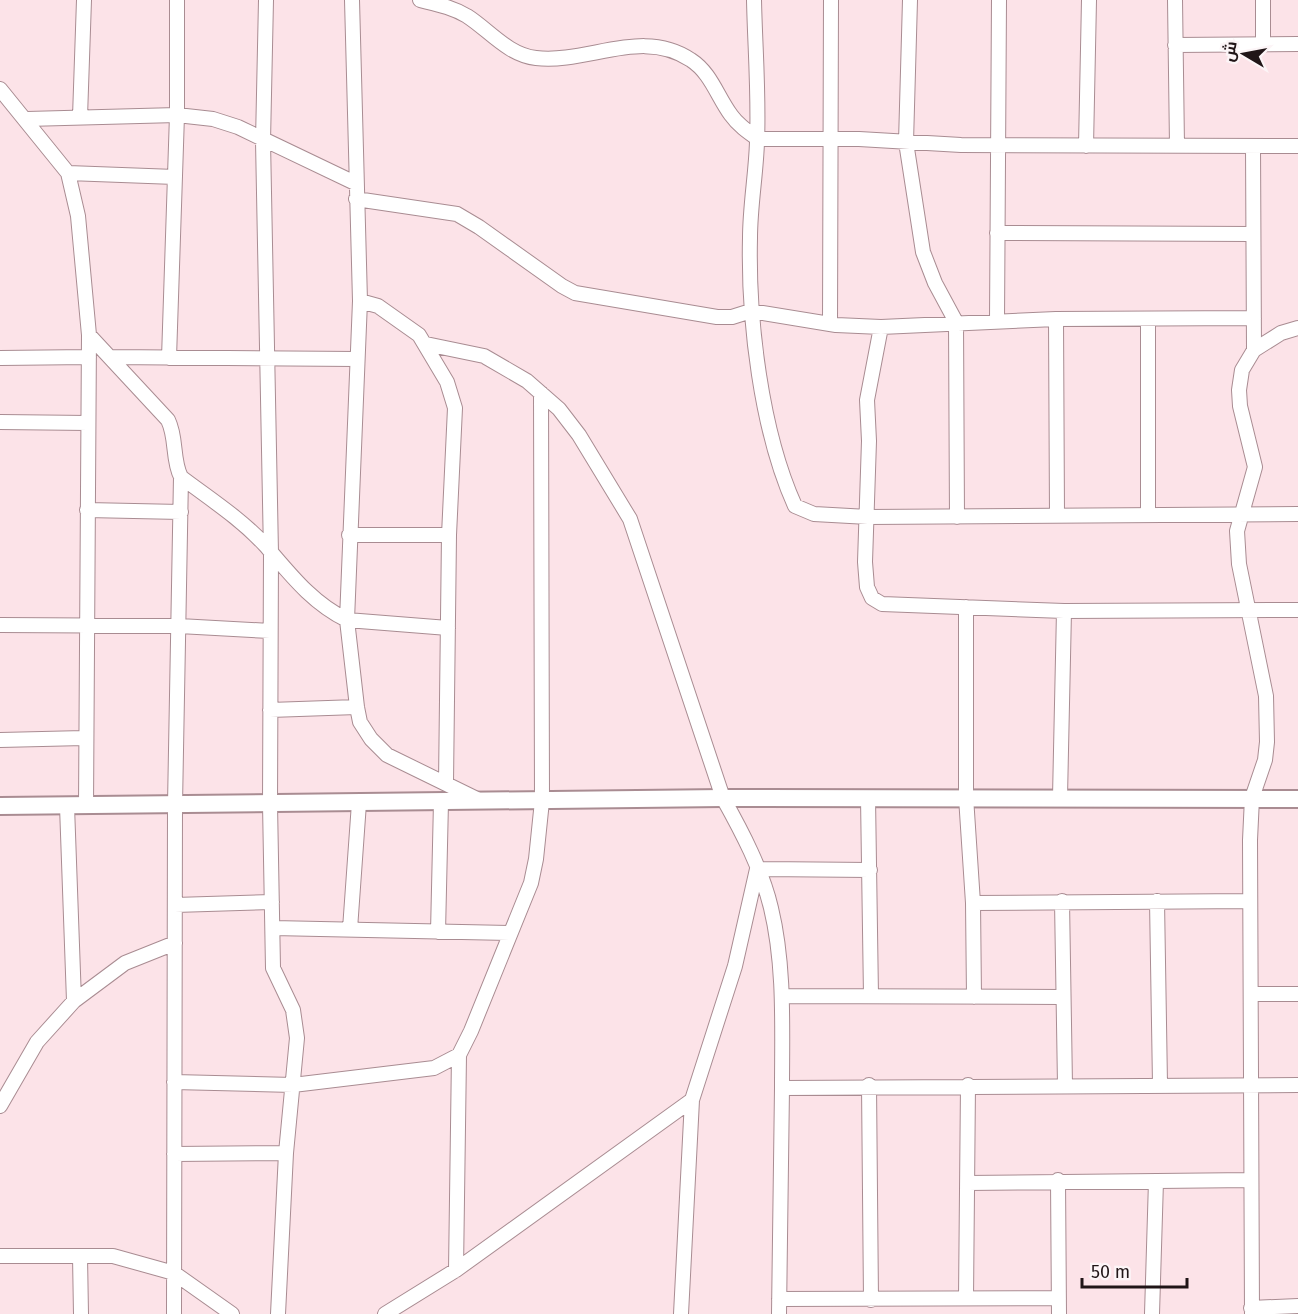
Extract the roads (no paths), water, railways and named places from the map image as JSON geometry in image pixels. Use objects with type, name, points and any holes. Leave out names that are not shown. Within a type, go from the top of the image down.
[{"type":"street","points":[[80,117],[84,0]]},
{"type":"street","points":[[169,358],[177,115],[177,0]]},
{"type":"street","points":[[266,0],[263,141],[271,553],[270,804],[273,968],[293,1010],[297,1038],[286,1153],[279,1314]]},
{"type":"street","points":[[352,0],[355,183],[360,301],[347,620],[357,707],[360,722],[371,739],[387,755],[483,802]]},
{"type":"street","points":[[420,0],[455,4],[503,44],[534,58],[559,58],[635,47],[666,47],[692,60],[708,76],[730,115],[758,139],[831,139],[998,146],[1298,146]]},
{"type":"street","points":[[754,0],[758,139],[750,235],[751,311],[759,373],[782,478],[795,506],[814,514],[867,517],[1298,514]]},
{"type":"street","points":[[830,324],[831,0]]},
{"type":"street","points":[[910,0],[906,142],[923,252],[935,283],[956,322],[957,517]]},
{"type":"street","points":[[997,321],[999,0]]},
{"type":"street","points":[[1086,146],[1089,0]]},
{"type":"street","points":[[1175,0],[1177,145]]},
{"type":"street","points":[[1263,0],[1263,44]]},
{"type":"street","points":[[1175,45],[1298,44]]},
{"type":"street","points":[[0,88],[68,173],[78,216],[89,335],[84,738],[86,806]]},
{"type":"street","points":[[27,119],[177,115],[213,118],[238,126],[263,141],[355,183]]},
{"type":"street","points":[[1253,146],[1254,350]]},
{"type":"street","points":[[68,173],[175,177]]},
{"type":"street","points":[[356,200],[457,214],[479,227],[561,286],[586,296],[724,318],[751,311],[830,324],[881,327],[1056,319],[1254,318]]},
{"type":"street","points":[[997,233],[1252,234]]},
{"type":"street","points":[[360,301],[378,306],[419,335],[447,382],[455,408],[449,535],[446,783]]},
{"type":"street","points":[[1056,319],[1057,516]]},
{"type":"street","points":[[1148,319],[1148,515]]},
{"type":"street","points":[[881,327],[867,400],[865,562],[867,587],[872,598],[882,604],[1064,611],[1298,610]]},
{"type":"street","points":[[1298,328],[1281,333],[1254,350],[1242,370],[1239,390],[1255,467],[1237,531],[1239,564],[1266,696],[1267,742],[1265,760],[1252,798],[1250,902],[1252,1311],[1298,1306]]},
{"type":"street","points":[[89,335],[168,420],[174,433],[178,472],[181,477],[222,505],[271,553],[313,599],[347,620],[448,628]]},
{"type":"street","points":[[426,344],[484,356],[527,381],[559,409],[579,435],[630,519],[723,798],[757,868],[771,906],[777,937],[782,996],[779,1314]]},
{"type":"street","points":[[0,358],[89,357]]},
{"type":"street","points":[[111,357],[356,358]]},
{"type":"street","points":[[456,1270],[459,1055],[471,1031],[531,883],[542,801],[541,393]]},
{"type":"street","points":[[0,422],[88,423]]},
{"type":"street","points":[[174,1314],[175,805],[181,477]]},
{"type":"street","points":[[87,510],[181,512]]},
{"type":"street","points":[[349,535],[449,535]]},
{"type":"street","points":[[966,607],[966,797],[974,903],[974,997]]},
{"type":"street","points":[[1060,797],[1064,611]]},
{"type":"street","points":[[0,625],[179,626],[270,631]]},
{"type":"street","points":[[270,710],[357,707]]},
{"type":"street","points":[[0,740],[84,738]]},
{"type":"street","points":[[0,806],[723,798],[1298,798]]},
{"type":"street","points":[[868,798],[871,996]]},
{"type":"street","points":[[438,932],[441,802]]},
{"type":"street","points":[[350,929],[360,803]]},
{"type":"street","points":[[67,806],[74,1002]]},
{"type":"street","points":[[757,868],[870,870]]},
{"type":"street","points":[[681,1314],[692,1100],[735,966],[757,868]]},
{"type":"street","points":[[1062,901],[1065,1085]]},
{"type":"street","points":[[1157,901],[1160,1084]]},
{"type":"street","points":[[175,905],[272,902]]},
{"type":"street","points":[[974,903],[1250,902]]},
{"type":"street","points":[[273,928],[509,933]]},
{"type":"street","points":[[0,1106],[38,1042],[74,1002],[125,963],[175,943]]},
{"type":"street","points":[[1251,994],[1298,994]]},
{"type":"street","points":[[782,996],[1062,997]]},
{"type":"street","points":[[174,1082],[293,1085],[434,1068],[459,1055]]},
{"type":"street","points":[[782,1088],[869,1085],[1298,1084]]},
{"type":"street","points":[[869,1085],[871,1300]]},
{"type":"street","points":[[966,1298],[968,1085]]},
{"type":"street","points":[[385,1314],[456,1270],[692,1100]]},
{"type":"street","points":[[174,1154],[286,1153]]},
{"type":"street","points":[[968,1183],[1058,1180],[1251,1180]]},
{"type":"street","points":[[1058,1180],[1059,1314]]},
{"type":"street","points":[[1152,1314],[1156,1181]]},
{"type":"street","points":[[80,1256],[81,1314]]},
{"type":"street","points":[[0,1257],[113,1256],[174,1273],[232,1314]]},
{"type":"street","points":[[779,1299],[1059,1298]]}]
